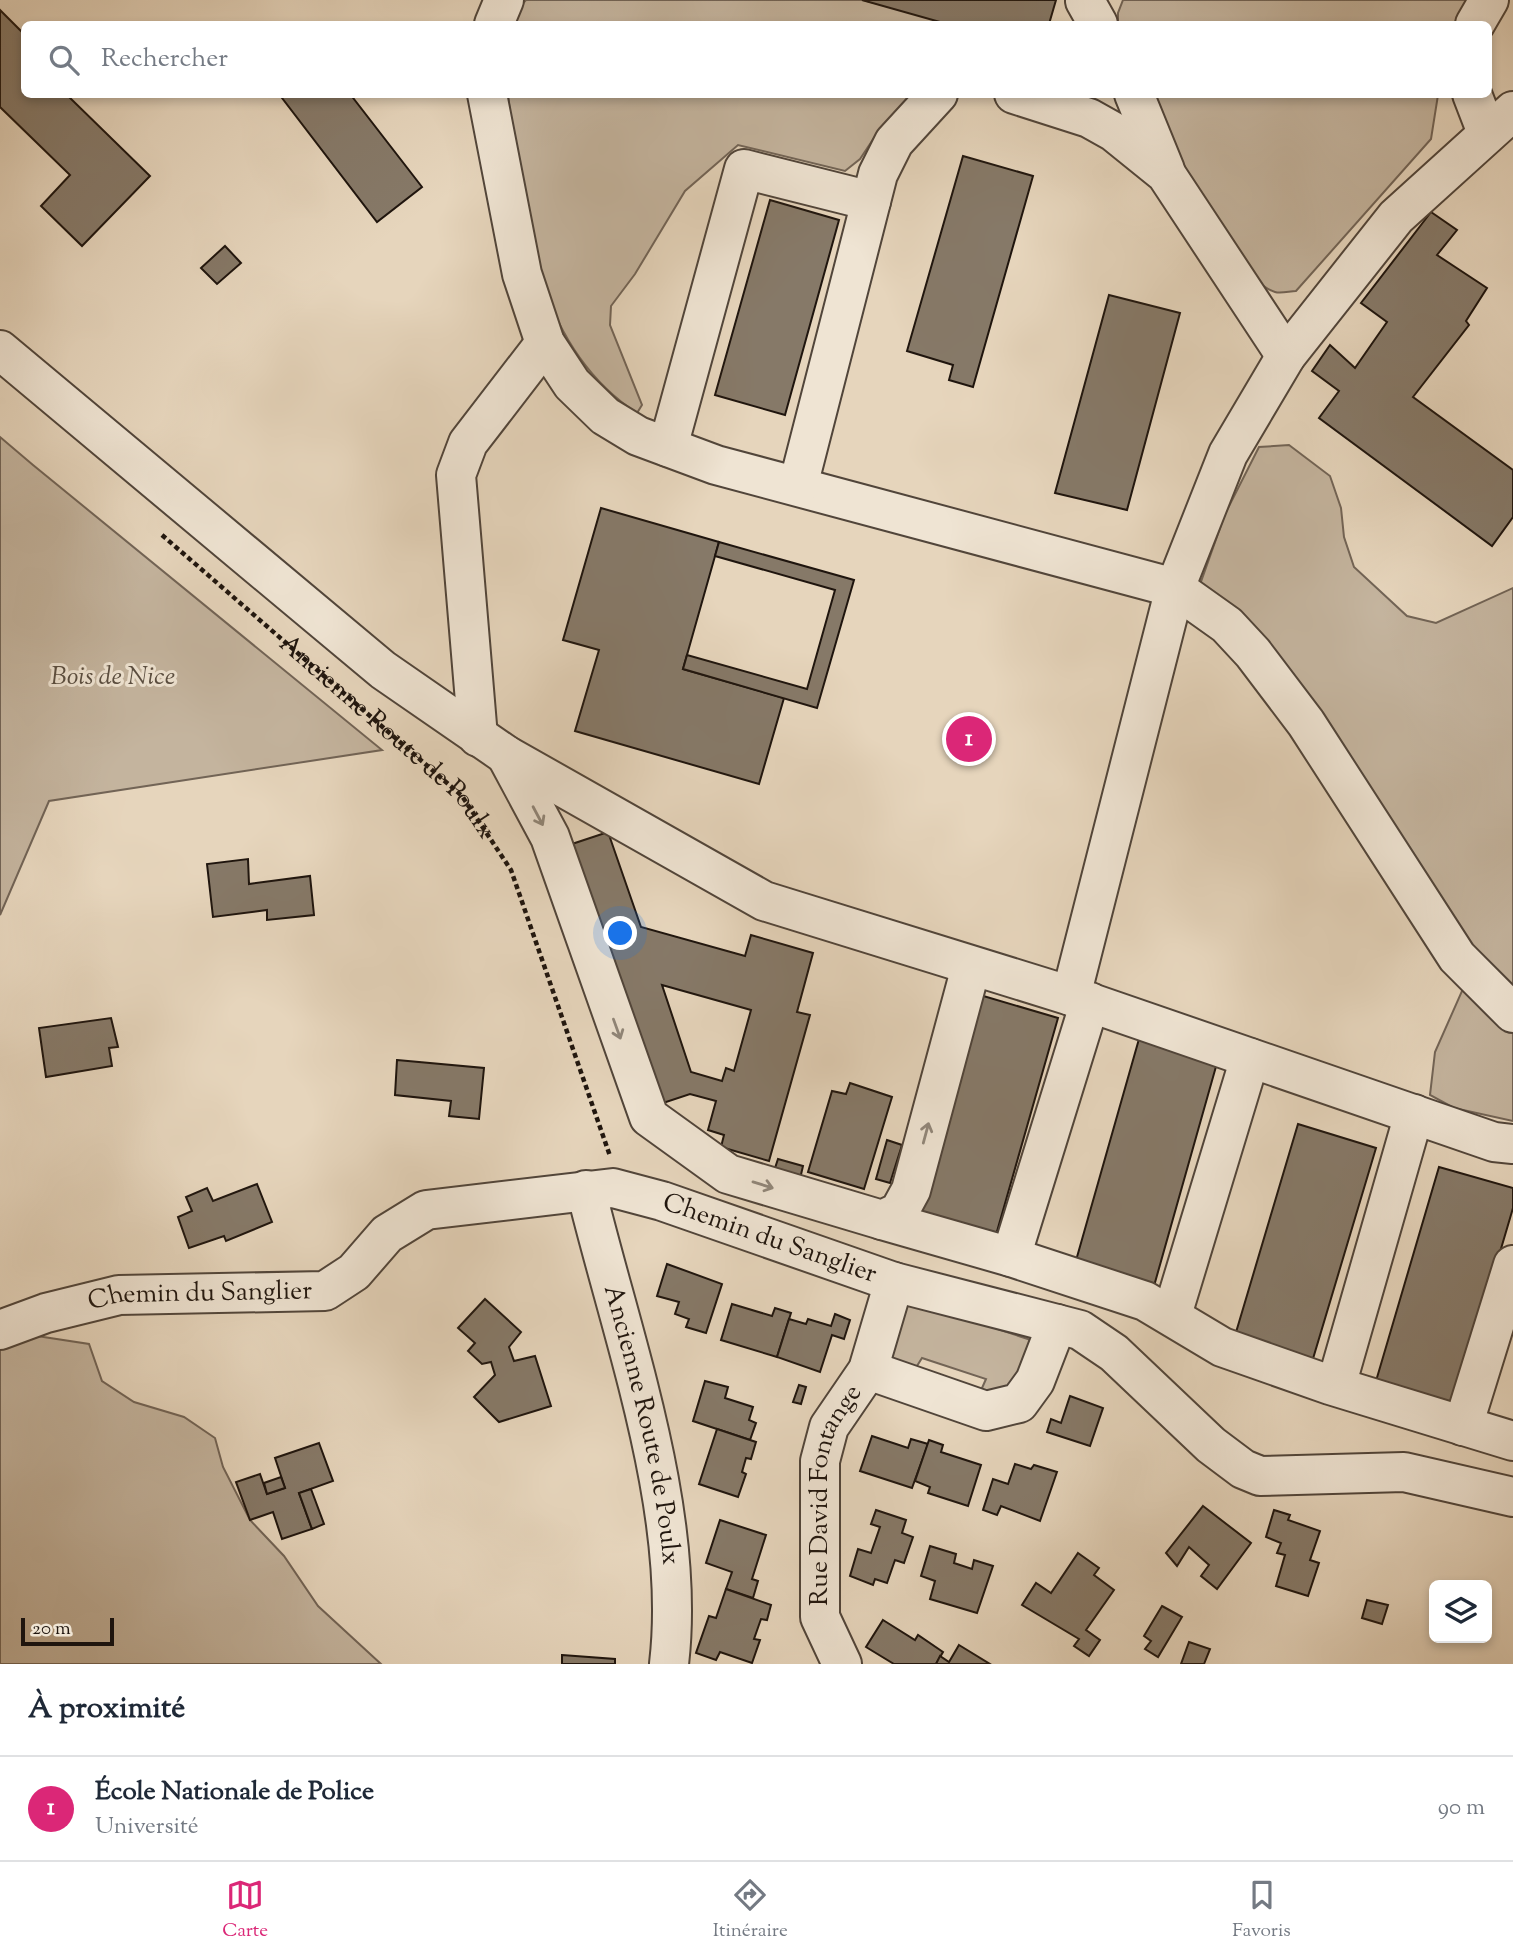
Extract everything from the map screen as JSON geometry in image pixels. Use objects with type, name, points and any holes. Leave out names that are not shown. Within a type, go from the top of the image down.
[{"type":"street","points":[[495,21],[504,0]]},
{"type":"street","points":[[1079,21],[1085,0]]},
{"type":"street","points":[[1085,0],[1096,21]]},
{"type":"street","points":[[1477,21],[1489,0]]},
{"type":"street","points":[[488,98],[522,274],[545,343],[572,384],[605,416],[638,436],[716,465],[1175,588],[1227,625],[1253,653],[1306,723],[1457,957],[1513,1013]]},
{"type":"street","points":[[798,486],[878,174],[894,142],[934,98]]},
{"type":"street","points":[[1039,98],[1057,101],[1114,132],[1167,174]]},
{"type":"street","points":[[1136,98],[1167,174],[1286,356]]},
{"type":"street","points":[[1011,1257],[1080,999],[1175,588],[1228,454],[1286,356],[1396,218],[1500,122],[1476,98]]},
{"type":"street","points":[[668,447],[744,169],[871,201]]},
{"type":"street","points":[[545,343],[468,443],[456,475],[492,746],[550,838],[649,1117],[728,1174],[1011,1257],[1145,1301],[1222,1347],[1513,1441]]},
{"type":"street","points":[[0,350],[383,670],[492,746],[764,901],[1080,999],[1494,1142],[1513,1144]]},
{"type":"street","points":[[882,1220],[899,1212],[911,1190],[971,967]]},
{"type":"street","points":[[1171,1315],[1250,1058]]},
{"type":"street","points":[[1336,1386],[1414,1114]]},
{"type":"street","name":"Chemin du Sanglier","points":[[0,1330],[46,1313],[119,1295],[325,1290],[354,1272],[387,1234],[426,1210],[600,1189],[662,1201],[894,1282],[1080,1330],[1114,1353],[1212,1446],[1243,1469],[1260,1476],[1404,1472],[1513,1497]]},
{"type":"street","name":"Ancienne Route de Poulx","points":[[600,1189],[652,1443],[673,1586],[669,1664]]},
{"type":"street","points":[[1463,1426],[1513,1265]]},
{"type":"street","name":"Rue David Fontange","points":[[842,1664],[820,1617],[820,1461],[829,1427],[868,1370],[894,1282]]},
{"type":"street","name":"Rue David Fontange","points":[[868,1370],[986,1411],[1019,1403],[1035,1381],[1057,1324]]},
{"type":"path","name":"Ancienne Route de Poulx","points":[[158,531],[461,796],[511,870],[609,1145],[600,1189]]},
{"type":"green space","points":[[526,0],[863,0],[943,21],[513,21],[515,12]]},
{"type":"green space","points":[[1123,0],[1471,0],[1463,21],[1118,21]]},
{"type":"green space","points":[[508,98],[913,98],[880,129],[860,159],[845,171],[738,145],[685,191],[635,274],[611,306],[610,325],[642,405],[637,413],[602,385],[575,351],[554,312],[538,271],[519,183]]},
{"type":"green space","points":[[1143,98],[1438,98],[1431,139],[1296,291],[1275,292],[1258,281],[1239,262],[1182,172]]},
{"type":"green space","name":"Bois de Nice","points":[[0,437],[382,750],[49,801],[0,915]]},
{"type":"green space","points":[[1289,445],[1330,476],[1341,508],[1344,537],[1354,567],[1407,616],[1436,623],[1513,588],[1513,1121],[1454,1108],[1430,1095],[1435,1052],[1474,964],[1197,593],[1225,514],[1259,447]]},
{"type":"green space","points":[[903,1298],[1037,1342],[1013,1389],[978,1397],[986,1379],[922,1358],[910,1377],[881,1365]]},
{"type":"green space","points":[[37,1336],[89,1344],[102,1381],[134,1402],[184,1417],[215,1438],[223,1467],[250,1520],[284,1556],[318,1606],[381,1664],[0,1664],[0,1348]]},
{"type":"building","points":[[862,0],[1056,0],[1050,21],[936,21]]},
{"type":"building","points":[[0,10],[21,31],[21,98],[70,98],[150,176],[82,246],[41,206],[70,175],[0,107]]},
{"type":"building","points":[[282,98],[353,98],[422,187],[377,222]]},
{"type":"building","points":[[963,156],[1033,176],[973,387],[949,380],[953,365],[907,351]]},
{"type":"building","points":[[770,200],[839,220],[785,415],[715,395]]},
{"type":"building","points":[[1431,212],[1457,230],[1437,255],[1487,288],[1466,321],[1469,325],[1413,397],[1513,470],[1513,517],[1492,546],[1319,418],[1339,391],[1312,371],[1330,345],[1355,368],[1387,322],[1361,303]]},
{"type":"building","points":[[225,246],[241,263],[217,284],[201,268]]},
{"type":"building","points":[[1109,295],[1180,313],[1127,510],[1055,493]]},
{"type":"building","points":[[601,508],[719,542],[683,669],[784,698],[759,784],[575,731],[599,650],[563,640]]},
{"type":"building","points":[[719,542],[854,580],[817,708],[683,669],[687,655],[807,689],[835,590],[715,556]]},
{"type":"building","points":[[608,832],[641,927],[745,956],[751,935],[813,953],[797,1012],[810,1015],[769,1161],[721,1147],[724,1135],[708,1130],[716,1101],[690,1094],[654,1106],[563,847]],"holes":[[[662,985],[751,1010],[734,1071],[726,1068],[722,1081],[691,1072]]]},
{"type":"building","points":[[248,859],[249,884],[310,876],[314,915],[267,920],[267,910],[213,917],[207,864]]},
{"type":"building","points":[[980,995],[1058,1018],[994,1242],[915,1219]]},
{"type":"building","points":[[111,1018],[118,1047],[109,1048],[112,1066],[46,1077],[39,1028]]},
{"type":"building","points":[[1139,1039],[1217,1063],[1154,1286],[1075,1264]]},
{"type":"building","points":[[397,1060],[484,1068],[479,1119],[449,1116],[451,1101],[395,1095]]},
{"type":"building","points":[[850,1083],[892,1097],[864,1189],[808,1172],[832,1091],[846,1094]]},
{"type":"building","points":[[1298,1124],[1376,1148],[1312,1362],[1234,1339]]},
{"type":"building","points":[[887,1140],[902,1145],[890,1183],[876,1179]]},
{"type":"building","points":[[778,1159],[803,1166],[800,1179],[774,1171]]},
{"type":"building","points":[[1439,1167],[1513,1188],[1513,1208],[1455,1405],[1376,1381]]},
{"type":"building","points":[[257,1184],[272,1222],[226,1241],[224,1236],[189,1248],[178,1217],[192,1211],[186,1197],[207,1188],[213,1201]]},
{"type":"building","points":[[667,1264],[722,1284],[706,1333],[686,1327],[689,1319],[675,1314],[679,1302],[657,1296]]},
{"type":"building","points":[[485,1299],[521,1332],[509,1347],[514,1361],[535,1356],[551,1406],[499,1422],[474,1397],[495,1375],[491,1362],[482,1364],[468,1351],[475,1343],[458,1328]]},
{"type":"building","points":[[732,1304],[772,1316],[775,1308],[791,1313],[777,1357],[721,1340]]},
{"type":"building","points":[[835,1314],[850,1320],[844,1339],[832,1335],[820,1372],[777,1357],[789,1319],[806,1324],[808,1319],[831,1326]]},
{"type":"building","points":[[705,1381],[728,1387],[725,1398],[753,1407],[749,1420],[756,1423],[750,1440],[693,1421]]},
{"type":"building","points":[[799,1385],[806,1387],[801,1404],[793,1402]]},
{"type":"building","points":[[1070,1396],[1103,1408],[1090,1446],[1047,1432],[1051,1419],[1061,1423]]},
{"type":"building","points":[[717,1429],[756,1442],[751,1459],[746,1458],[742,1472],[746,1474],[738,1497],[699,1484]]},
{"type":"building","points":[[872,1436],[908,1448],[911,1439],[928,1444],[912,1488],[860,1471]]},
{"type":"building","points":[[929,1440],[943,1445],[941,1452],[981,1465],[968,1506],[928,1493],[930,1487],[915,1481]]},
{"type":"building","points":[[319,1443],[333,1481],[299,1493],[312,1529],[282,1539],[273,1512],[250,1520],[236,1482],[260,1474],[267,1494],[285,1488],[275,1458]]},
{"type":"building","points":[[1015,1464],[1031,1469],[1034,1465],[1057,1472],[1040,1521],[1001,1506],[997,1515],[983,1510],[993,1479],[1008,1484]]},
{"type":"building","points":[[281,1477],[285,1488],[267,1494],[264,1483]]},
{"type":"building","points":[[311,1489],[324,1524],[312,1529],[299,1493]]},
{"type":"building","points":[[1203,1506],[1251,1543],[1217,1589],[1201,1576],[1209,1565],[1189,1547],[1177,1566],[1166,1553]]},
{"type":"building","points":[[876,1510],[906,1520],[902,1533],[913,1537],[904,1563],[895,1560],[887,1583],[875,1579],[873,1585],[850,1576],[858,1549],[871,1553],[880,1527],[871,1524]]},
{"type":"building","points":[[1274,1510],[1290,1515],[1288,1520],[1320,1531],[1310,1560],[1319,1563],[1308,1596],[1276,1586],[1285,1555],[1277,1553],[1281,1543],[1266,1537]]},
{"type":"building","points":[[720,1520],[766,1535],[752,1579],[758,1581],[753,1598],[726,1589],[732,1572],[706,1563]]},
{"type":"building","points":[[930,1546],[956,1554],[954,1563],[972,1569],[974,1560],[993,1566],[977,1613],[930,1599],[935,1581],[921,1576]]},
{"type":"building","points":[[1078,1553],[1099,1568],[1094,1575],[1114,1590],[1086,1630],[1100,1640],[1089,1656],[1074,1646],[1079,1639],[1022,1605],[1036,1583],[1051,1593]]},
{"type":"building","points":[[726,1589],[771,1605],[767,1620],[761,1619],[754,1639],[760,1640],[752,1663],[720,1652],[716,1660],[696,1653],[709,1616],[716,1618]]},
{"type":"building","points":[[1367,1600],[1388,1605],[1382,1624],[1362,1618]]},
{"type":"building","points":[[1162,1606],[1182,1617],[1158,1657],[1145,1649],[1151,1641],[1144,1636]]},
{"type":"building","points":[[883,1620],[915,1640],[918,1635],[943,1652],[936,1664],[894,1664],[866,1647]]},
{"type":"building","points":[[1189,1642],[1210,1649],[1204,1664],[1181,1664]]},
{"type":"building","points":[[959,1645],[990,1664],[936,1664],[940,1656],[949,1662]]},
{"type":"building","points":[[562,1655],[615,1659],[615,1664],[562,1664]]},
{"type":"place","name":"École Nationale de Police","points":[[969,739]]}]
